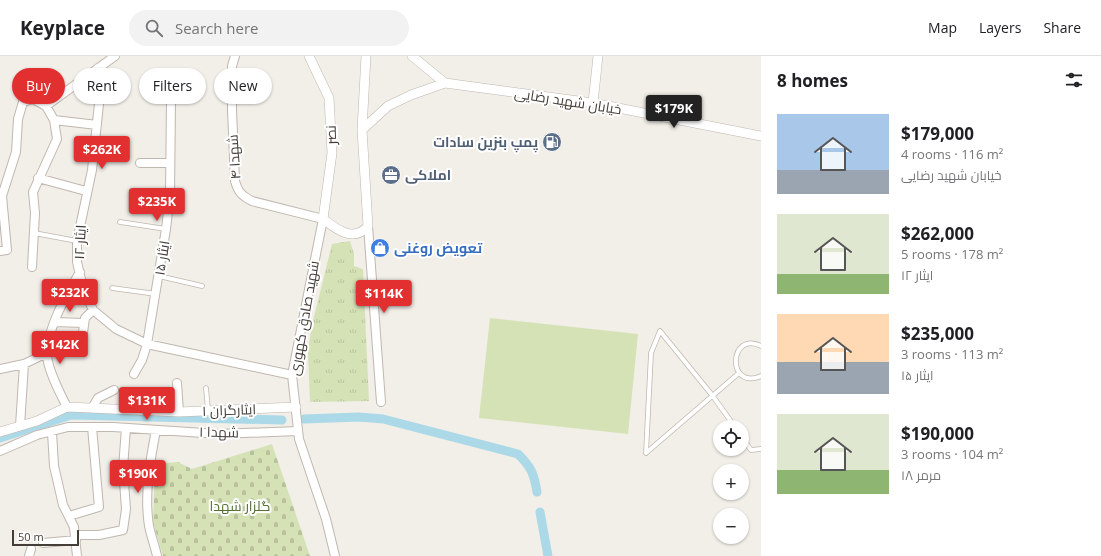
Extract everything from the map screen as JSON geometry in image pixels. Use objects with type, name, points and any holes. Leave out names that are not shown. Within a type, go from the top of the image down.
[{"type":"street","points":[[98,68],[115,56]]},
{"type":"street","name":"شهدا ۴","points":[[235,56],[232,66],[232,117],[235,182],[237,189],[241,195],[252,200],[323,219]]},
{"type":"street","name":"نصر","points":[[309,56],[330,98],[332,153],[323,219]]},
{"type":"street","points":[[366,56],[362,130],[381,402]]},
{"type":"street","points":[[412,56],[445,83]]},
{"type":"street","points":[[593,103],[598,56]]},
{"type":"street","name":"خیابان شهید رضایی","points":[[362,130],[388,106],[411,95],[445,83],[593,103],[761,136]]},
{"type":"street","points":[[46,106],[73,86]]},
{"type":"street","points":[[0,251],[8,250],[1,196],[16,152],[18,119],[23,102],[33,99],[46,106],[54,120],[57,139],[38,178],[33,192],[34,233],[32,267]]},
{"type":"street","name":"ایثار ۱۲","points":[[68,407],[55,383],[48,350],[55,322],[68,292],[80,272],[77,262],[77,241],[86,191],[92,170],[97,125],[97,104]]},
{"type":"street","name":"ایثار ۱۵","points":[[134,374],[142,360],[147,344],[166,229],[170,163],[171,104]]},
{"type":"street","points":[[54,120],[97,125]]},
{"type":"street","points":[[140,163],[170,163]]},
{"type":"street","points":[[38,178],[86,191]]},
{"type":"street","points":[[323,219],[347,234],[360,233],[368,226]]},
{"type":"street","name":"شهید صادق کهوری","points":[[323,219],[292,375],[299,439],[326,519],[335,556]]},
{"type":"street","points":[[80,272],[83,288],[92,310],[116,329],[147,344],[292,375]]},
{"type":"street","points":[[0,369],[24,364],[48,350],[82,347],[85,318],[92,310]]},
{"type":"street","points":[[55,322],[84,323]]},
{"type":"street","points":[[20,426],[24,364]]},
{"type":"street","points":[[177,383],[179,412]]},
{"type":"street","points":[[92,408],[98,398],[114,390]]},
{"type":"street","name":"ایثارگران ۱","points":[[0,432],[37,421],[68,407],[179,412],[296,407]]},
{"type":"street","name":"شهدا ۱","points":[[0,451],[37,435],[68,427],[126,428],[219,434],[298,431]]},
{"type":"street","points":[[69,516],[99,507],[92,428]]},
{"type":"street","points":[[42,543],[75,537],[99,535],[122,530],[126,509],[123,468],[126,428]]},
{"type":"street","points":[[156,430],[150,462],[147,504],[149,526],[158,556]]},
{"type":"street","points":[[52,432],[54,466],[63,505],[74,528],[77,556]]},
{"type":"lane","points":[[120,222],[166,229]]},
{"type":"lane","points":[[34,233],[77,241]]},
{"type":"lane","points":[[159,276],[202,286]]},
{"type":"lane","points":[[112,288],[156,294]]},
{"type":"lane","points":[[730,420],[712,394],[660,330],[651,353],[646,453],[712,394],[739,373]]},
{"type":"lane","points":[[761,346],[747,344],[738,351],[735,362],[739,373],[749,378],[761,376]]},
{"type":"lane","points":[[206,388],[208,411]]},
{"type":"lane","points":[[749,447],[751,450],[761,449]]},
{"type":"green space","points":[[350,241],[354,254],[354,266],[363,269],[369,401],[310,402],[308,351],[312,325],[332,244]]},
{"type":"green space","points":[[490,318],[638,334],[628,434],[479,418]]},
{"type":"green space","name":"گلزار شهدا","points":[[272,444],[310,556],[163,556],[153,522],[155,464],[178,462],[192,469]]},
{"type":"waterway","points":[[0,438],[71,415],[282,420]]},
{"type":"waterway","points":[[304,419],[359,417],[383,419],[518,454],[531,471],[535,480],[537,492]]},
{"type":"waterway","points":[[540,512],[548,556]]},
{"type":"place","name":"پمپ بنزین سادات","points":[[552,142]]},
{"type":"place","name":"املاکی","points":[[391,175]]},
{"type":"place","name":"تعویض روغنی","points":[[380,248]]}]
